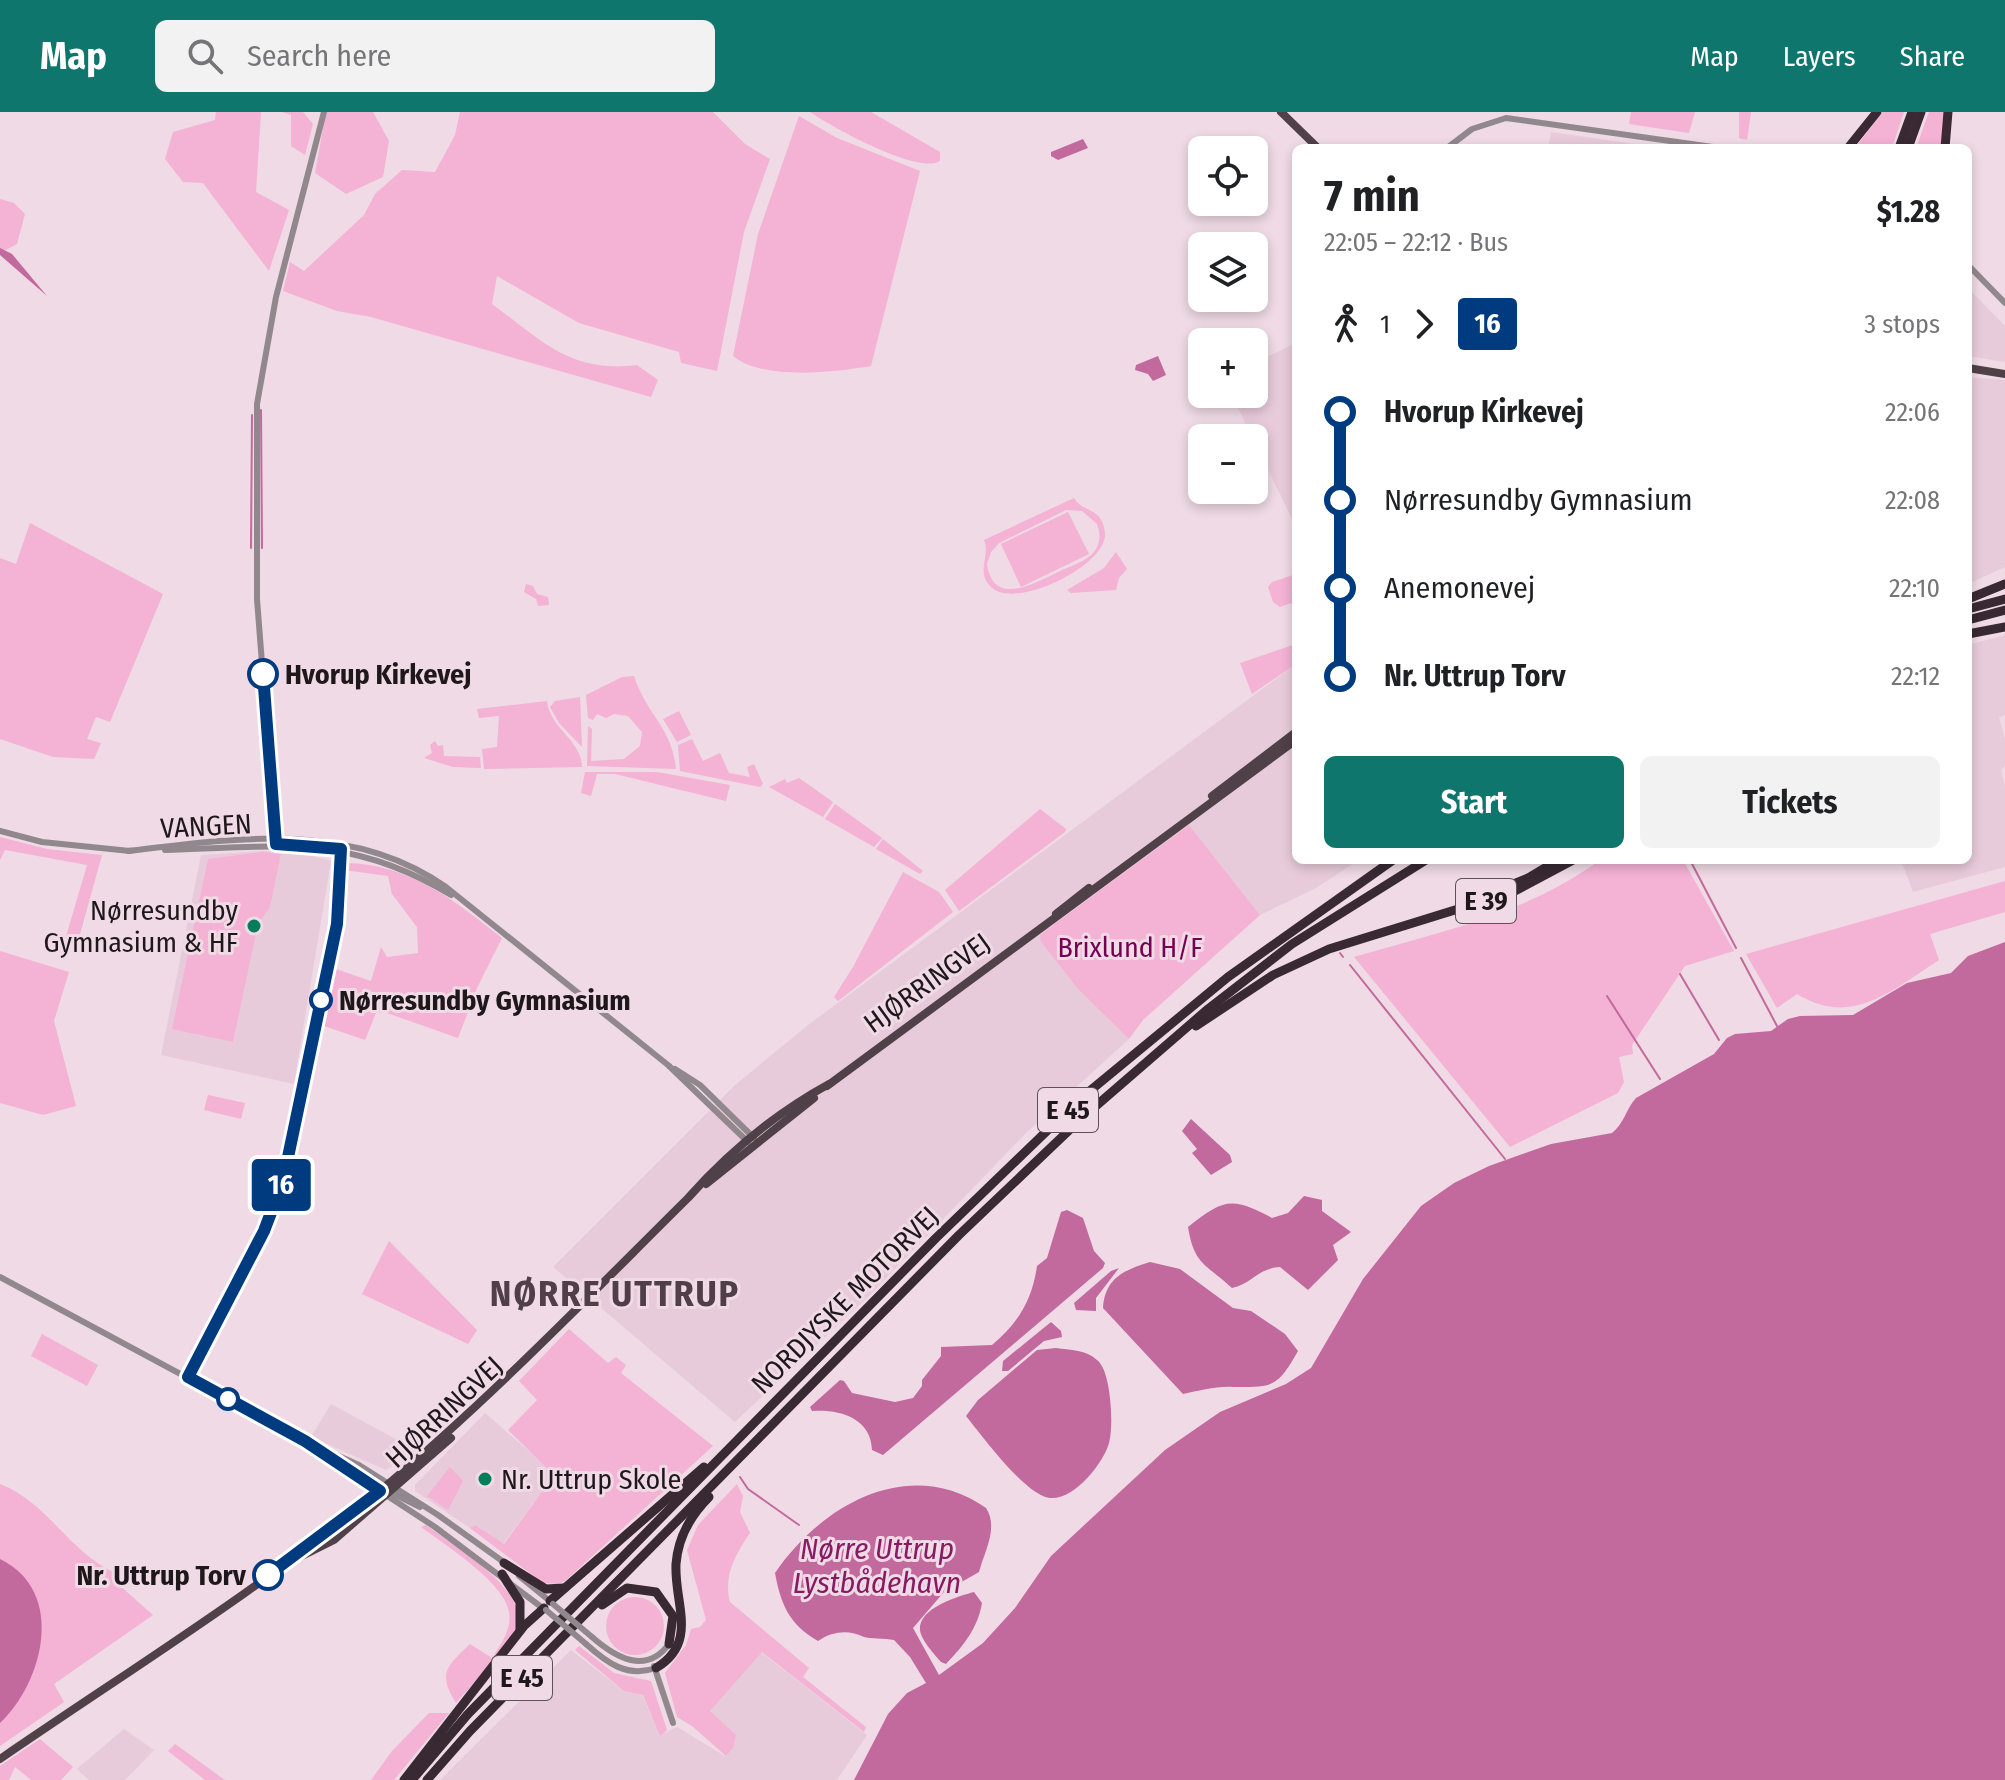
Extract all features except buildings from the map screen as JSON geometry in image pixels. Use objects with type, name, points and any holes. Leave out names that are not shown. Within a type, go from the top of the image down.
[{"type":"highway","points":[[1851,144],[1877,112]]},
{"type":"highway","points":[[1900,144],[1912,112]]},
{"type":"highway","points":[[1909,144],[1921,112]]},
{"type":"highway","points":[[1945,144],[1948,112]]},
{"type":"highway","points":[[1972,597],[2005,584]]},
{"type":"highway","points":[[1972,608],[2005,599]]},
{"type":"highway","points":[[1972,619],[2005,610]]},
{"type":"highway","points":[[1972,633],[2005,627]]},
{"type":"highway","points":[[1347,892],[1387,864]]},
{"type":"highway","name":"E 45","points":[[1347,892],[1394,864]]},
{"type":"highway","name":"E 45","points":[[1173,1040],[1292,944],[1420,864]]},
{"type":"highway","points":[[1393,928],[1514,883],[1550,864]]},
{"type":"highway","name":"E 39","points":[[1173,1040],[1273,975],[1329,949],[1513,892],[1566,864]]},
{"type":"highway","name":"NORDJYSKE MOTORVEJ","points":[[412,1780],[468,1714],[1080,1099],[1228,977],[1347,892]]},
{"type":"highway","name":"NORDJYSKE MOTORVEJ","points":[[427,1780],[470,1731],[872,1322],[1060,1138],[1173,1040]]},
{"type":"highway","points":[[652,1666],[675,1651],[683,1635],[676,1567],[679,1546],[690,1519],[872,1322]]},
{"type":"highway","points":[[404,1780],[519,1633],[704,1467],[769,1401],[817,1360]]},
{"type":"highway","points":[[504,1563],[546,1589],[568,1586]]},
{"type":"highway","points":[[502,1574],[522,1607],[519,1633]]},
{"type":"highway","points":[[427,1780],[617,1593],[636,1587],[664,1598],[673,1616],[669,1644]]},
{"type":"main road","points":[[1281,112],[1314,144]]},
{"type":"main road","points":[[1972,368],[2005,371]]},
{"type":"main road","name":"HJØRRINGVEJ","points":[[1191,816],[1226,783],[1292,735]]},
{"type":"main road","name":"HJØRRINGVEJ","points":[[0,1759],[287,1563],[388,1489],[688,1198],[797,1103],[829,1084],[1053,918],[1063,905],[1110,876],[1292,743]]},
{"type":"street","points":[[275,841],[257,599],[257,404],[276,297],[324,112]]},
{"type":"street","points":[[1452,144],[1472,129],[1506,118],[1691,144]]},
{"type":"street","points":[[1972,269],[2005,303]]},
{"type":"street","name":"VANGEN","points":[[0,831],[42,842],[128,851],[275,841],[342,843],[392,857],[430,875],[668,1065],[700,1085],[752,1142]]},
{"type":"street","points":[[0,1277],[305,1441],[464,1533],[504,1563],[586,1644],[618,1668],[634,1672],[652,1666],[669,1644]]},
{"type":"street","points":[[334,1459],[388,1489],[623,1659],[652,1666]]},
{"type":"street","points":[[652,1666],[673,1723]]},
{"type":"shaded area","points":[[1551,132],[1634,144],[1549,144]]},
{"type":"shaded area","points":[[1972,292],[2005,326],[2005,362],[1972,357]]},
{"type":"shaded area","points":[[1292,345],[1292,519],[1268,470],[1268,424],[1246,424],[1238,408],[1268,408],[1268,356]]},
{"type":"shaded area","points":[[1972,377],[2005,380],[2005,567],[1972,582]]},
{"type":"shaded area","points":[[2005,635],[2005,715],[1999,717],[2005,739],[2005,766],[2001,770],[2005,787],[2005,867],[1913,892],[1902,864],[1972,864],[1972,644]]},
{"type":"shaded area","points":[[1292,667],[1292,864],[1353,864],[1316,888],[1260,915],[1189,825],[1041,935],[1041,942],[1078,989],[1129,1039],[1026,1133],[871,1294],[735,1422],[553,1267],[735,1085],[808,1025]]},
{"type":"shaded area","name":"Nørresundby Gymnasium & HF","points":[[297,852],[331,861],[294,1084],[161,1055],[201,855]]},
{"type":"shaded area","points":[[331,1404],[401,1442],[412,1429],[422,1437],[425,1445],[386,1470],[311,1437]]},
{"type":"shaded area","name":"Nr. Uttrup Skole","points":[[485,1413],[555,1474],[503,1544],[475,1525],[470,1528],[415,1491],[415,1485]]},
{"type":"shaded area","points":[[571,1650],[624,1691],[642,1695],[660,1735],[677,1727],[725,1756],[733,1748],[709,1711],[761,1652],[867,1735],[837,1780],[440,1780]]},
{"type":"shaded area","points":[[124,1729],[154,1750],[125,1780],[89,1780],[77,1769]]},
{"type":"green space","points":[[216,112],[261,112],[256,192],[289,210],[269,271],[203,183],[183,182],[165,159],[173,132],[215,120]]},
{"type":"green space","points":[[282,112],[303,112],[313,124],[305,155],[291,146],[291,115]]},
{"type":"green space","points":[[326,112],[373,112],[389,141],[383,177],[346,194],[315,173]]},
{"type":"green space","points":[[460,112],[713,112],[745,144],[770,159],[744,232],[717,371],[681,363],[679,352],[579,323],[497,276],[492,304],[542,341],[575,359],[593,364],[637,365],[658,380],[651,397],[371,317],[337,311],[283,291],[290,262],[304,271],[364,215],[375,194],[402,170],[435,172],[455,135]]},
{"type":"green space","points":[[810,112],[871,112],[940,152],[940,161],[929,164],[895,156],[855,138]]},
{"type":"green space","points":[[1631,112],[1695,112],[1689,133],[1629,124]]},
{"type":"green space","points":[[1739,112],[1751,112],[1747,140],[1739,138]]},
{"type":"green space","points":[[1883,112],[1904,112],[1893,144],[1858,144]]},
{"type":"green space","points":[[1929,112],[1945,112],[1941,144],[1917,144]]},
{"type":"green space","points":[[799,116],[837,138],[920,171],[871,366],[819,372],[781,372],[746,364],[733,356],[758,234]]},
{"type":"green space","points":[[0,199],[14,203],[25,214],[17,244],[0,253]]},
{"type":"green space","points":[[1074,498],[1096,514],[1105,533],[1102,545],[1077,570],[1038,589],[1019,593],[1003,593],[986,581],[984,540]],"holes":[[[1066,510],[1082,511],[1097,524],[1099,533],[1098,546],[1089,557],[1027,586],[1006,589],[997,585],[987,564],[991,552],[999,543]]]},
{"type":"green space","points":[[1068,512],[1089,554],[1021,587],[1001,544]]},
{"type":"green space","points":[[30,523],[163,594],[110,722],[96,717],[87,739],[101,743],[94,759],[53,757],[0,739],[0,558],[16,564]]},
{"type":"green space","points":[[1116,552],[1127,569],[1119,578],[1116,590],[1071,593],[1067,590],[1104,568]]},
{"type":"green space","points":[[1292,575],[1292,605],[1280,607],[1273,602],[1268,587],[1272,582]]},
{"type":"green space","points":[[526,584],[533,586],[537,594],[548,597],[549,605],[538,606],[536,599],[524,592]]},
{"type":"green space","points":[[1292,645],[1292,667],[1252,694],[1240,663]]},
{"type":"green space","points":[[634,676],[645,702],[670,742],[676,769],[587,766],[588,726],[592,729],[591,761],[624,759],[640,746],[642,732],[628,716],[614,714],[606,718],[597,714],[593,720],[588,718],[586,695],[622,677]]},
{"type":"green space","points":[[580,697],[582,747],[559,723],[550,707],[555,701]]},
{"type":"green space","points":[[547,701],[554,719],[577,749],[582,767],[484,769],[482,749],[497,747],[499,716],[479,718],[477,709]]},
{"type":"green space","points":[[679,711],[691,735],[677,742],[663,719]]},
{"type":"green space","points":[[692,739],[703,761],[720,753],[729,773],[750,777],[747,767],[754,764],[763,784],[760,787],[680,771],[678,745]]},
{"type":"green space","points":[[435,741],[438,746],[443,745],[444,756],[480,757],[481,768],[453,767],[424,758],[432,753],[430,745]]},
{"type":"green space","points":[[585,772],[657,772],[730,785],[726,801],[615,774],[597,774],[591,796],[581,793]]},
{"type":"green space","points":[[799,778],[833,802],[823,817],[769,787],[785,779],[787,783]]},
{"type":"green space","points":[[835,804],[882,838],[874,847],[825,819]]},
{"type":"green space","points":[[1040,809],[1066,829],[1065,832],[959,911],[945,890]]},
{"type":"green space","name":"Brixlund H/F","points":[[1189,825],[1260,915],[1143,1020],[1129,1039],[1078,989],[1041,942],[1040,935]]},
{"type":"green space","points":[[0,837],[47,849],[102,855],[77,945],[65,940],[87,865],[5,850],[0,860]]},
{"type":"green space","points":[[883,839],[923,871],[920,874],[876,849]]},
{"type":"green space","points":[[262,852],[281,854],[270,907],[258,924],[233,1042],[172,1029],[208,859]]},
{"type":"green space","points":[[346,863],[369,865],[410,877],[448,898],[502,938],[477,988],[458,1038],[384,1012],[376,1013],[365,1040],[321,1025],[333,968],[371,981],[381,947],[387,957],[418,953],[417,927],[392,894],[388,876],[344,870]]},
{"type":"green space","points":[[1594,864],[1685,864],[1734,951],[1685,966],[1632,1045],[1633,1054],[1619,1057],[1624,1082],[1618,1093],[1510,1147],[1354,957],[1482,919],[1572,879]]},
{"type":"green space","points":[[903,872],[939,892],[953,912],[838,1001],[834,997]]},
{"type":"green space","points":[[2005,881],[2005,912],[1930,934],[1939,960],[1888,993],[1854,1006],[1817,1004],[1797,994],[1777,1008],[1746,954]]},
{"type":"green space","points":[[0,951],[69,972],[54,1021],[76,1106],[43,1115],[0,1103]]},
{"type":"green space","points":[[208,1095],[245,1103],[241,1119],[204,1110]]},
{"type":"green space","points":[[389,1241],[477,1330],[468,1344],[362,1294]]},
{"type":"green space","points":[[569,1329],[608,1363],[616,1357],[626,1365],[621,1373],[713,1446],[565,1581],[543,1583],[470,1528],[475,1525],[504,1544],[554,1475],[508,1430],[537,1400],[519,1381]]},
{"type":"green space","points":[[42,1334],[98,1365],[87,1386],[31,1356]]},
{"type":"green space","points":[[450,1467],[463,1481],[448,1510],[427,1496]]},
{"type":"green space","points":[[0,1484],[33,1504],[90,1557],[124,1576],[118,1584],[153,1615],[54,1684],[64,1702],[0,1746]]},
{"type":"green space","points":[[737,1484],[743,1496],[740,1512],[750,1533],[729,1575],[730,1602],[809,1668],[803,1677],[866,1727],[864,1732],[762,1652],[710,1711],[736,1735],[733,1748],[726,1756],[677,1717],[665,1673],[686,1645],[691,1629],[700,1627],[706,1620],[687,1550],[698,1525]]},
{"type":"green space","points":[[426,1525],[488,1571],[514,1601],[518,1616],[515,1631],[502,1650],[456,1703],[447,1684],[450,1664],[470,1644],[492,1658],[507,1630],[509,1612],[497,1589],[458,1554],[421,1527]]},
{"type":"green space","points":[[635,1597],[656,1605],[664,1626],[656,1647],[635,1655],[614,1647],[606,1626],[614,1605]]},
{"type":"green space","points":[[579,1646],[614,1673],[651,1681],[667,1730],[660,1736],[643,1695],[624,1691],[575,1650]]},
{"type":"green space","points":[[429,1713],[449,1713],[394,1780],[371,1780],[392,1751]]},
{"type":"green space","points":[[40,1739],[73,1767],[61,1780],[31,1780],[15,1767],[9,1780],[0,1780],[0,1766]]},
{"type":"green space","points":[[175,1744],[225,1780],[205,1780],[168,1751]]},
{"type":"water","points":[[1083,139],[1088,148],[1058,160],[1051,156],[1051,152]]},
{"type":"water","points":[[0,248],[12,254],[47,296],[0,255]]},
{"type":"water","points":[[1158,356],[1166,375],[1153,381],[1148,374],[1135,370],[1136,365]]},
{"type":"water","name":"Nørre Uttrup Lystbådehavn","points":[[2005,942],[2005,1780],[854,1780],[888,1714],[907,1693],[926,1683],[910,1657],[894,1640],[842,1632],[818,1641],[800,1628],[788,1613],[775,1573],[794,1548],[817,1526],[842,1508],[898,1487],[928,1486],[957,1493],[986,1508],[991,1532],[979,1572],[944,1592],[913,1628],[939,1675],[983,1643],[1015,1608],[1051,1556],[1165,1450],[1220,1412],[1286,1384],[1311,1368],[1363,1279],[1421,1206],[1454,1183],[1489,1166],[1551,1144],[1612,1133],[1636,1098],[1714,1054],[1727,1038],[1735,1034],[1771,1031],[1788,1019],[1800,1016],[1853,1015],[1907,983],[1951,973],[1968,956]]},
{"type":"water","points":[[1191,1119],[1230,1155],[1232,1162],[1211,1175],[1192,1153],[1197,1149],[1182,1131]]},
{"type":"water","points":[[1304,1196],[1322,1200],[1322,1211],[1351,1232],[1333,1245],[1338,1260],[1308,1290],[1280,1267],[1266,1270],[1232,1288],[1198,1257],[1188,1227],[1210,1211],[1219,1206],[1237,1204],[1272,1218],[1288,1213]]},
{"type":"water","points":[[1067,1210],[1083,1218],[1094,1251],[1105,1263],[1103,1268],[883,1455],[872,1450],[866,1430],[851,1417],[812,1411],[810,1407],[840,1380],[852,1393],[895,1402],[913,1398],[922,1386],[922,1380],[941,1356],[941,1347],[992,1345],[1022,1310],[1032,1290],[1037,1266],[1047,1258],[1061,1212]]},
{"type":"water","points":[[1150,1262],[1180,1269],[1233,1308],[1251,1311],[1285,1334],[1298,1351],[1279,1379],[1257,1387],[1220,1387],[1183,1394],[1103,1308],[1112,1282],[1132,1268]]},
{"type":"water","points":[[1119,1268],[1096,1298],[1096,1311],[1076,1310],[1074,1303],[1111,1271]]},
{"type":"water","points":[[1051,1322],[1061,1331],[1062,1337],[1044,1341],[1008,1371],[1002,1371],[1003,1361]]},
{"type":"water","points":[[1056,1348],[1088,1354],[1102,1366],[1108,1386],[1111,1424],[1109,1443],[1092,1473],[1073,1490],[1053,1498],[1033,1491],[1023,1482],[966,1416],[978,1400],[1037,1350]]},
{"type":"water","points":[[0,1559],[21,1574],[34,1592],[41,1614],[41,1637],[37,1661],[28,1684],[0,1723]]},
{"type":"water","points":[[974,1592],[982,1603],[973,1629],[946,1664],[941,1662],[923,1638],[921,1622],[932,1609]]},
{"type":"waterway","points":[[261,410],[262,548]]},
{"type":"waterway","points":[[251,548],[252,415]]},
{"type":"waterway","points":[[1692,864],[1736,948]]},
{"type":"waterway","points":[[1340,953],[1343,957]]},
{"type":"waterway","points":[[1741,958],[1777,1026]]},
{"type":"waterway","points":[[1350,965],[1505,1159]]},
{"type":"waterway","points":[[1680,974],[1719,1040]]},
{"type":"waterway","points":[[1607,996],[1660,1079]]},
{"type":"waterway","name":"Nørre Uttrup Lystbådehavn","points":[[740,1477],[748,1489],[799,1525]]},
{"type":"bus line","name":"16","points":[[263,674],[276,844],[341,849],[340,896],[337,924],[283,1181],[264,1231],[188,1377],[305,1441],[380,1491],[268,1575]]},
{"type":"place","name":"Hvorup Kirkevej","points":[[263,674]]},
{"type":"place","name":"Nørresundby Gymnasium & HF","points":[[254,926]]},
{"type":"place","name":"Nørresundby Gymnasium","points":[[321,1000]]},
{"type":"place","name":"Nr. Uttrup Skole","points":[[485,1479]]},
{"type":"place","name":"Nr. Uttrup Torv","points":[[268,1575]]},
{"type":"district","name":"NØRRE UTTRUP","points":[[615,1294]]}]
